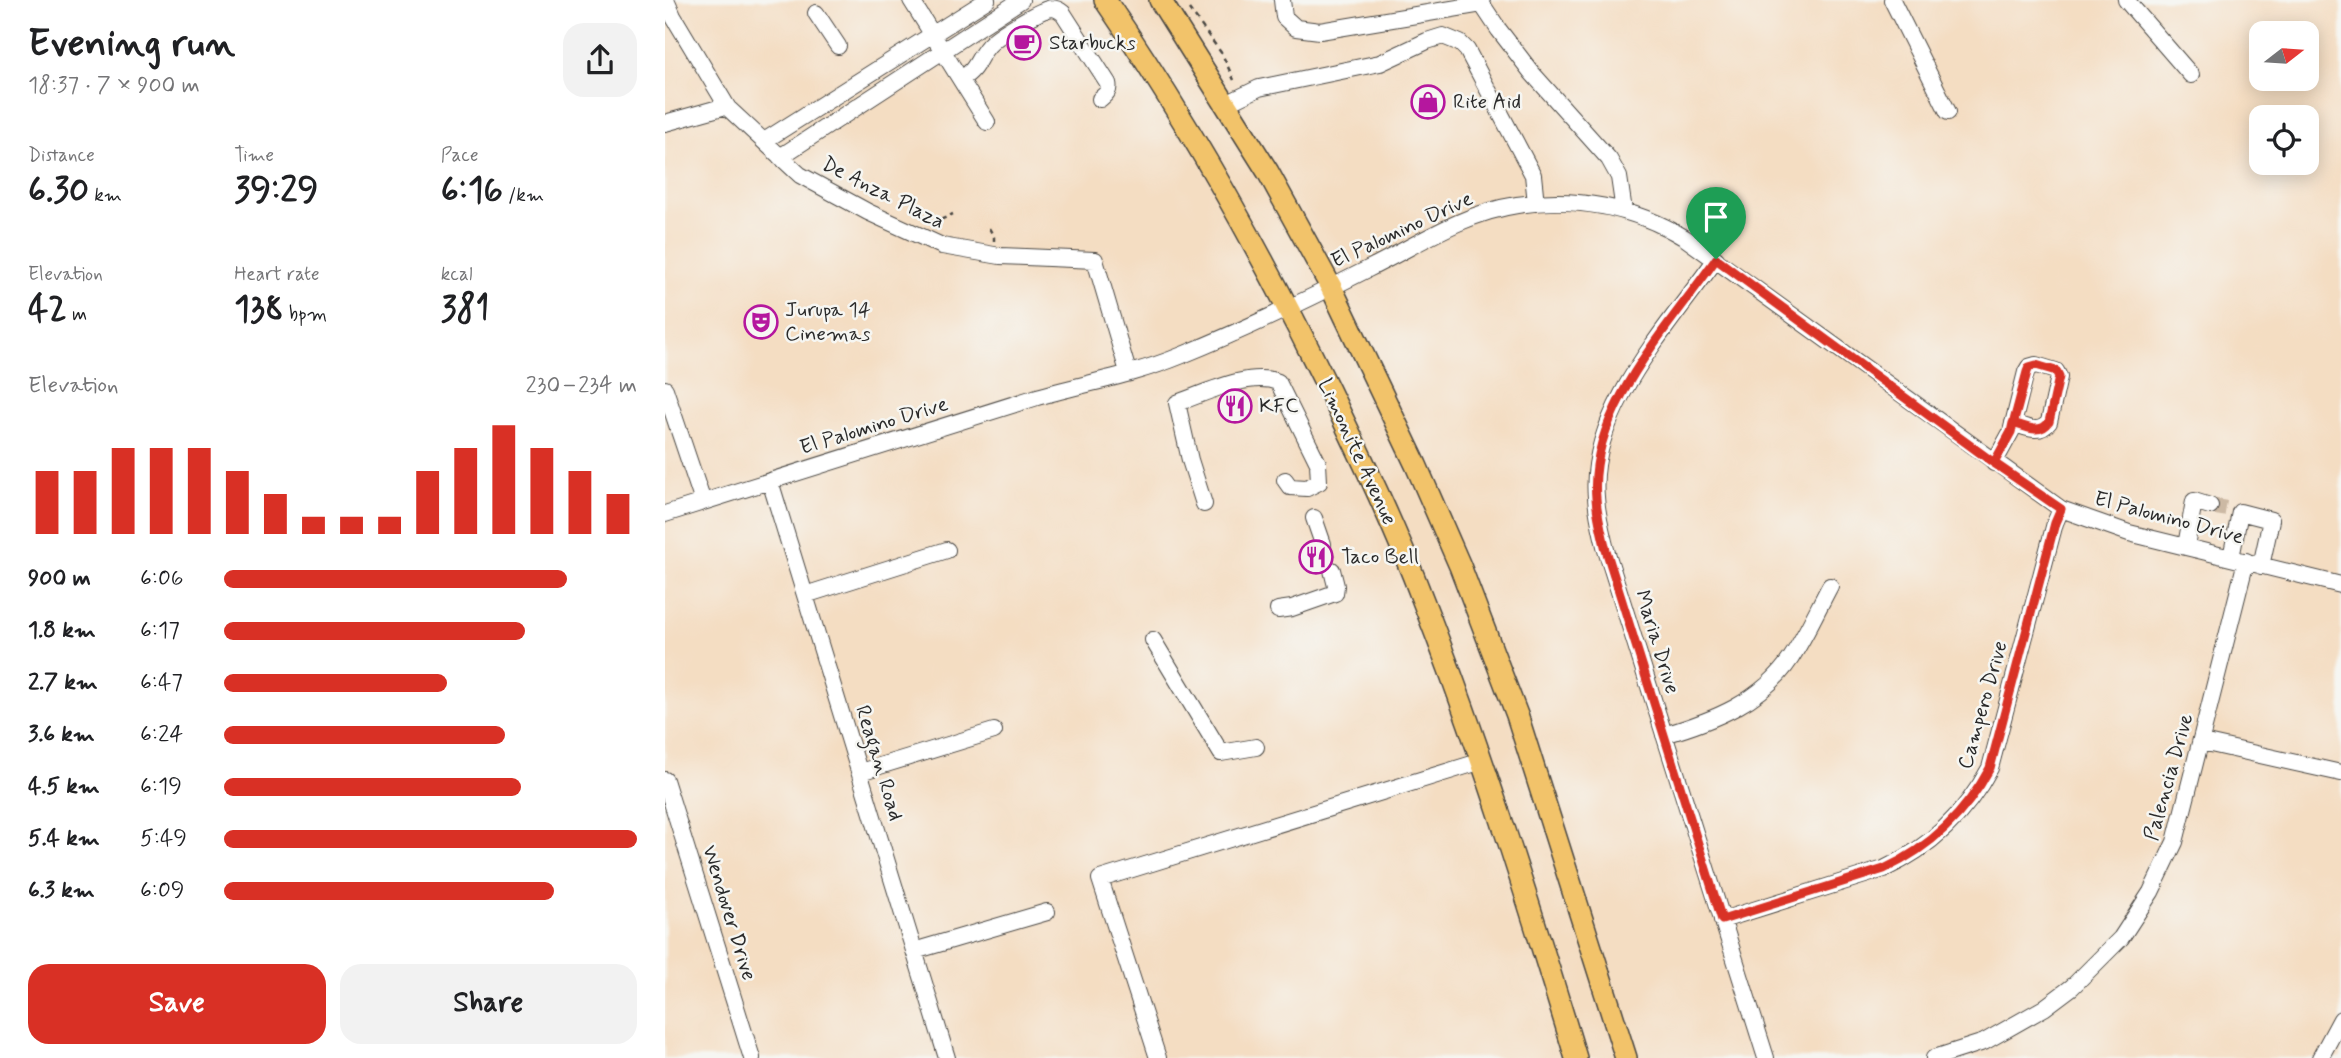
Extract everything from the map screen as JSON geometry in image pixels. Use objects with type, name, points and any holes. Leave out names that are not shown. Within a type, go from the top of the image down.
[{"type":"main road","name":"Limonite Avenue","points":[[1105,0],[1164,90],[1289,307],[1380,496],[1422,597],[1482,761],[1576,1058]]},
{"type":"main road","points":[[1160,0],[1268,172],[1331,287],[1416,465],[1501,670],[1626,1058]]},
{"type":"street","name":"De Anza Plaza","points":[[666,0],[726,106],[800,175],[868,212],[942,246],[1000,256],[1095,260],[1128,372]]},
{"type":"street","points":[[911,0],[987,122]]},
{"type":"street","points":[[764,141],[987,0]]},
{"type":"street","points":[[781,157],[1021,0]]},
{"type":"street","points":[[1282,0],[1285,17],[1296,28],[1320,31],[1481,2],[1532,73],[1609,159],[1619,177],[1624,211]]},
{"type":"street","points":[[1892,0],[1948,112]]},
{"type":"street","points":[[2126,0],[2191,75]]},
{"type":"street","points":[[961,79],[974,71],[985,49],[993,41],[1037,14],[1049,8],[1057,9],[1063,13],[1108,83],[1107,94],[1100,99]]},
{"type":"street","points":[[816,13],[838,46]]},
{"type":"street","points":[[1226,104],[1259,88],[1380,63],[1443,36],[1460,43],[1467,50],[1533,175],[1536,204]]},
{"type":"street","points":[[665,123],[726,106]]},
{"type":"street","name":"El Palomino Drive","points":[[665,514],[1177,357],[1289,307],[1461,220],[1481,213],[1536,204],[1579,203],[1624,211],[1668,228],[1716,259],[2061,509],[2129,533],[2341,585]]},
{"type":"street","name":"Maria Drive","points":[[1716,259],[1647,352],[1624,389],[1610,421],[1598,463],[1595,495],[1599,523],[1766,1058]]},
{"type":"street","points":[[1204,504],[1190,460],[1177,402],[1250,378],[1266,377],[1278,382],[1318,463],[1319,482],[1307,488],[1290,487],[1285,480]]},
{"type":"street","points":[[665,389],[703,502]]},
{"type":"street","points":[[1994,463],[2013,423]]},
{"type":"street","name":"Reagan Road","points":[[770,481],[947,1058]]},
{"type":"street","points":[[2186,546],[2194,501],[2210,506]]},
{"type":"street","name":"Campero Drive","points":[[1722,920],[1884,869],[1907,858],[1958,816],[1977,793],[1990,768],[2061,509]]},
{"type":"street","points":[[2234,511],[2271,520],[2246,562],[2234,511]]},
{"type":"street","points":[[1314,518],[1323,544]]},
{"type":"street","points":[[805,594],[947,550]]},
{"type":"street","name":"Palencia Drive","points":[[1934,1058],[1984,1042],[2044,1008],[2072,988],[2121,938],[2151,892],[2175,842],[2246,562]]},
{"type":"street","points":[[1278,610],[1335,593],[1332,570]]},
{"type":"street","points":[[1664,735],[1724,714],[1745,702],[1768,683],[1789,660],[1830,586]]},
{"type":"street","points":[[1153,640],[1221,752],[1256,747]]},
{"type":"street","points":[[860,772],[994,731]]},
{"type":"street","points":[[2202,741],[2341,773]]},
{"type":"street","points":[[1158,1058],[1100,878],[1482,761]]},
{"type":"street","name":"Wendover Drive","points":[[665,780],[752,1058]]},
{"type":"street","points":[[914,951],[1047,912]]},
{"type":"street","points":[[2321,1058],[2341,1019]]},
{"type":"path","points":[[1188,8],[1223,54],[1234,80]]},
{"type":"tunnel","points":[[2210,506],[2228,509]]},
{"type":"tunnel","points":[[1323,544],[1332,570]]},
{"type":"place","name":"Starbucks","points":[[1024,43]]},
{"type":"place","name":"Rite Aid","points":[[1428,102]]},
{"type":"place","name":"Jurupa 14 Cinemas","points":[[761,322]]},
{"type":"place","name":"KFC","points":[[1235,406]]},
{"type":"place","name":"Taco Bell","points":[[1316,557]]},
{"type":"route","points":[[1716,259],[1647,352],[1624,389],[1606,432],[1598,463],[1595,495],[1606,550],[1722,920],[1884,869],[1907,858],[1958,816],[1977,793],[1990,768],[2061,509],[1994,463],[2013,423],[2036,430],[2045,428],[2049,422],[2059,377],[2056,371],[2036,365],[2029,367],[2027,372],[2013,423],[2011,432],[1994,463],[1716,259]]}]
